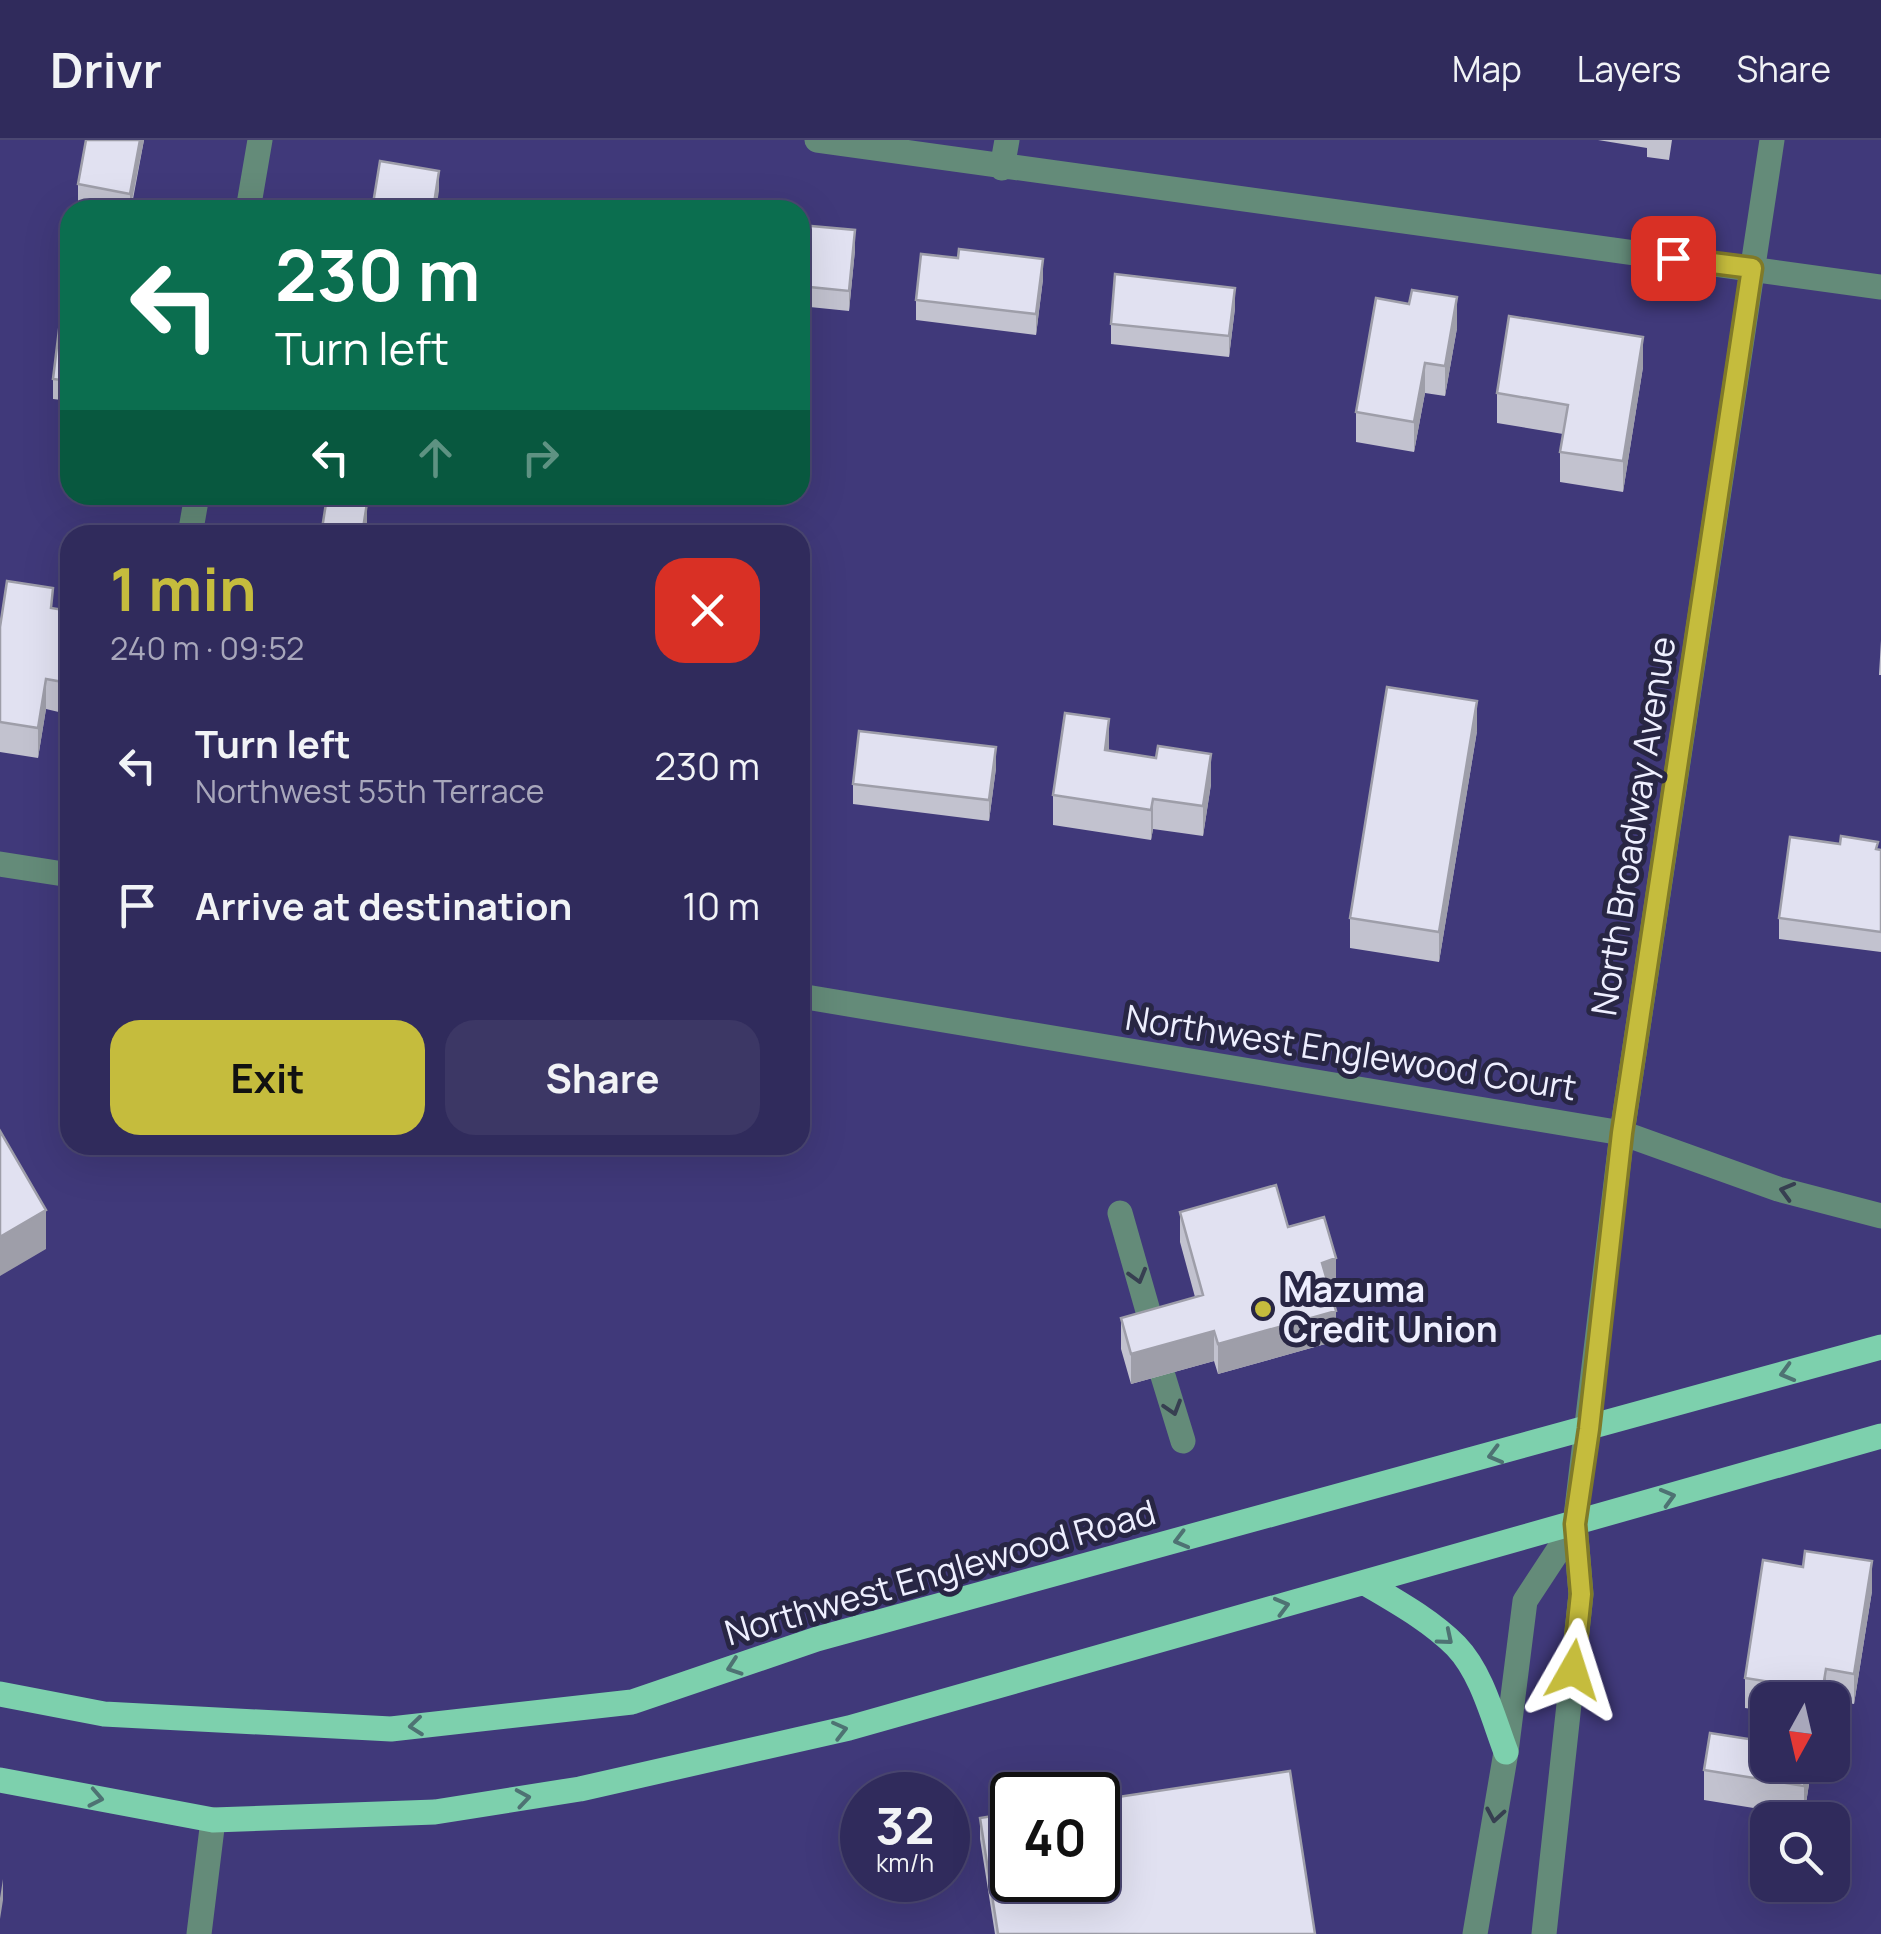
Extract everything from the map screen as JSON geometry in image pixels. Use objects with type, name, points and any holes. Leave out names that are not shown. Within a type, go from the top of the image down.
[{"type":"main road","name":"Northwest Englewood Road","points":[[0,1694],[104,1714],[390,1729],[632,1702],[817,1638],[1881,1346]]},
{"type":"main road","points":[[0,1780],[213,1820],[434,1812],[580,1789],[848,1728],[1881,1436]]},
{"type":"main road","points":[[1366,1583],[1414,1612],[1458,1647],[1483,1691],[1506,1752]]},
{"type":"street","points":[[250,200],[260,140]]},
{"type":"street","points":[[816,140],[1881,286]]},
{"type":"street","points":[[1002,168],[1007,140]]},
{"type":"street","name":"North Broadway Avenue","points":[[1544,1934],[1581,1594],[1575,1524],[1622,1133],[1772,140]]},
{"type":"street","points":[[0,864],[60,873]]},
{"type":"street","name":"Northwest Englewood Court","points":[[810,998],[1622,1133],[1778,1189],[1881,1216]]},
{"type":"street","points":[[1120,1213],[1156,1339]]},
{"type":"street","points":[[1163,1376],[1183,1440]]},
{"type":"street","name":"North Broadway Avenue","points":[[1475,1934],[1506,1752],[1526,1601],[1575,1524]]},
{"type":"street","points":[[199,1934],[213,1820]]},
{"type":"building","points":[[86,140],[140,140],[130,194],[78,184]]},
{"type":"building","points":[[380,161],[439,171],[435,200],[374,200]]},
{"type":"building","points":[[810,226],[855,230],[849,291],[810,287]]},
{"type":"building","points":[[959,249],[1043,259],[1036,314],[916,300],[921,254],[958,258]]},
{"type":"building","points":[[1115,274],[1235,288],[1229,336],[1111,324]]},
{"type":"building","points":[[1412,290],[1457,297],[1445,366],[1425,363],[1414,422],[1356,412],[1376,298],[1409,304]]},
{"type":"building","points":[[1509,316],[1643,337],[1623,461],[1560,452],[1568,405],[1497,393]]},
{"type":"building","points":[[60,322],[60,380],[53,379]]},
{"type":"building","points":[[326,505],[367,505],[364,525],[323,525]]},
{"type":"building","points":[[7,581],[53,588],[51,608],[60,609],[60,681],[46,679],[38,728],[0,722],[0,627]]},
{"type":"building","points":[[1387,687],[1477,701],[1439,932],[1350,918]]},
{"type":"building","points":[[1065,713],[1109,719],[1105,750],[1156,758],[1158,746],[1211,754],[1203,806],[1153,799],[1151,810],[1053,795]]},
{"type":"building","points":[[859,731],[996,747],[989,800],[853,784]]},
{"type":"building","points":[[1841,836],[1878,842],[1881,932],[1779,918],[1790,837],[1840,844]]},
{"type":"building","points":[[0,1131],[46,1210],[0,1237]]},
{"type":"building","name":"Mazuma Credit Union","points":[[1276,1185],[1288,1227],[1324,1217],[1336,1258],[1322,1263],[1336,1311],[1218,1344],[1214,1331],[1131,1354],[1121,1318],[1203,1295],[1180,1212]]},
{"type":"building","points":[[1805,1551],[1872,1561],[1854,1674],[1826,1669],[1824,1682],[1745,1678],[1763,1560],[1803,1567]]},
{"type":"building","points":[[1710,1733],[1750,1739],[1750,1777],[1704,1770]]},
{"type":"building","points":[[1290,1771],[1315,1934],[998,1934],[993,1902],[1120,1902],[1120,1797]]},
{"type":"building","points":[[990,1816],[990,1882],[980,1818]]},
{"type":"place","name":"Mazuma Credit Union","points":[[1263,1309]]},
{"type":"route","points":[[1573,1670],[1581,1594],[1575,1524],[1622,1133],[1752,268],[1673,258]]}]
